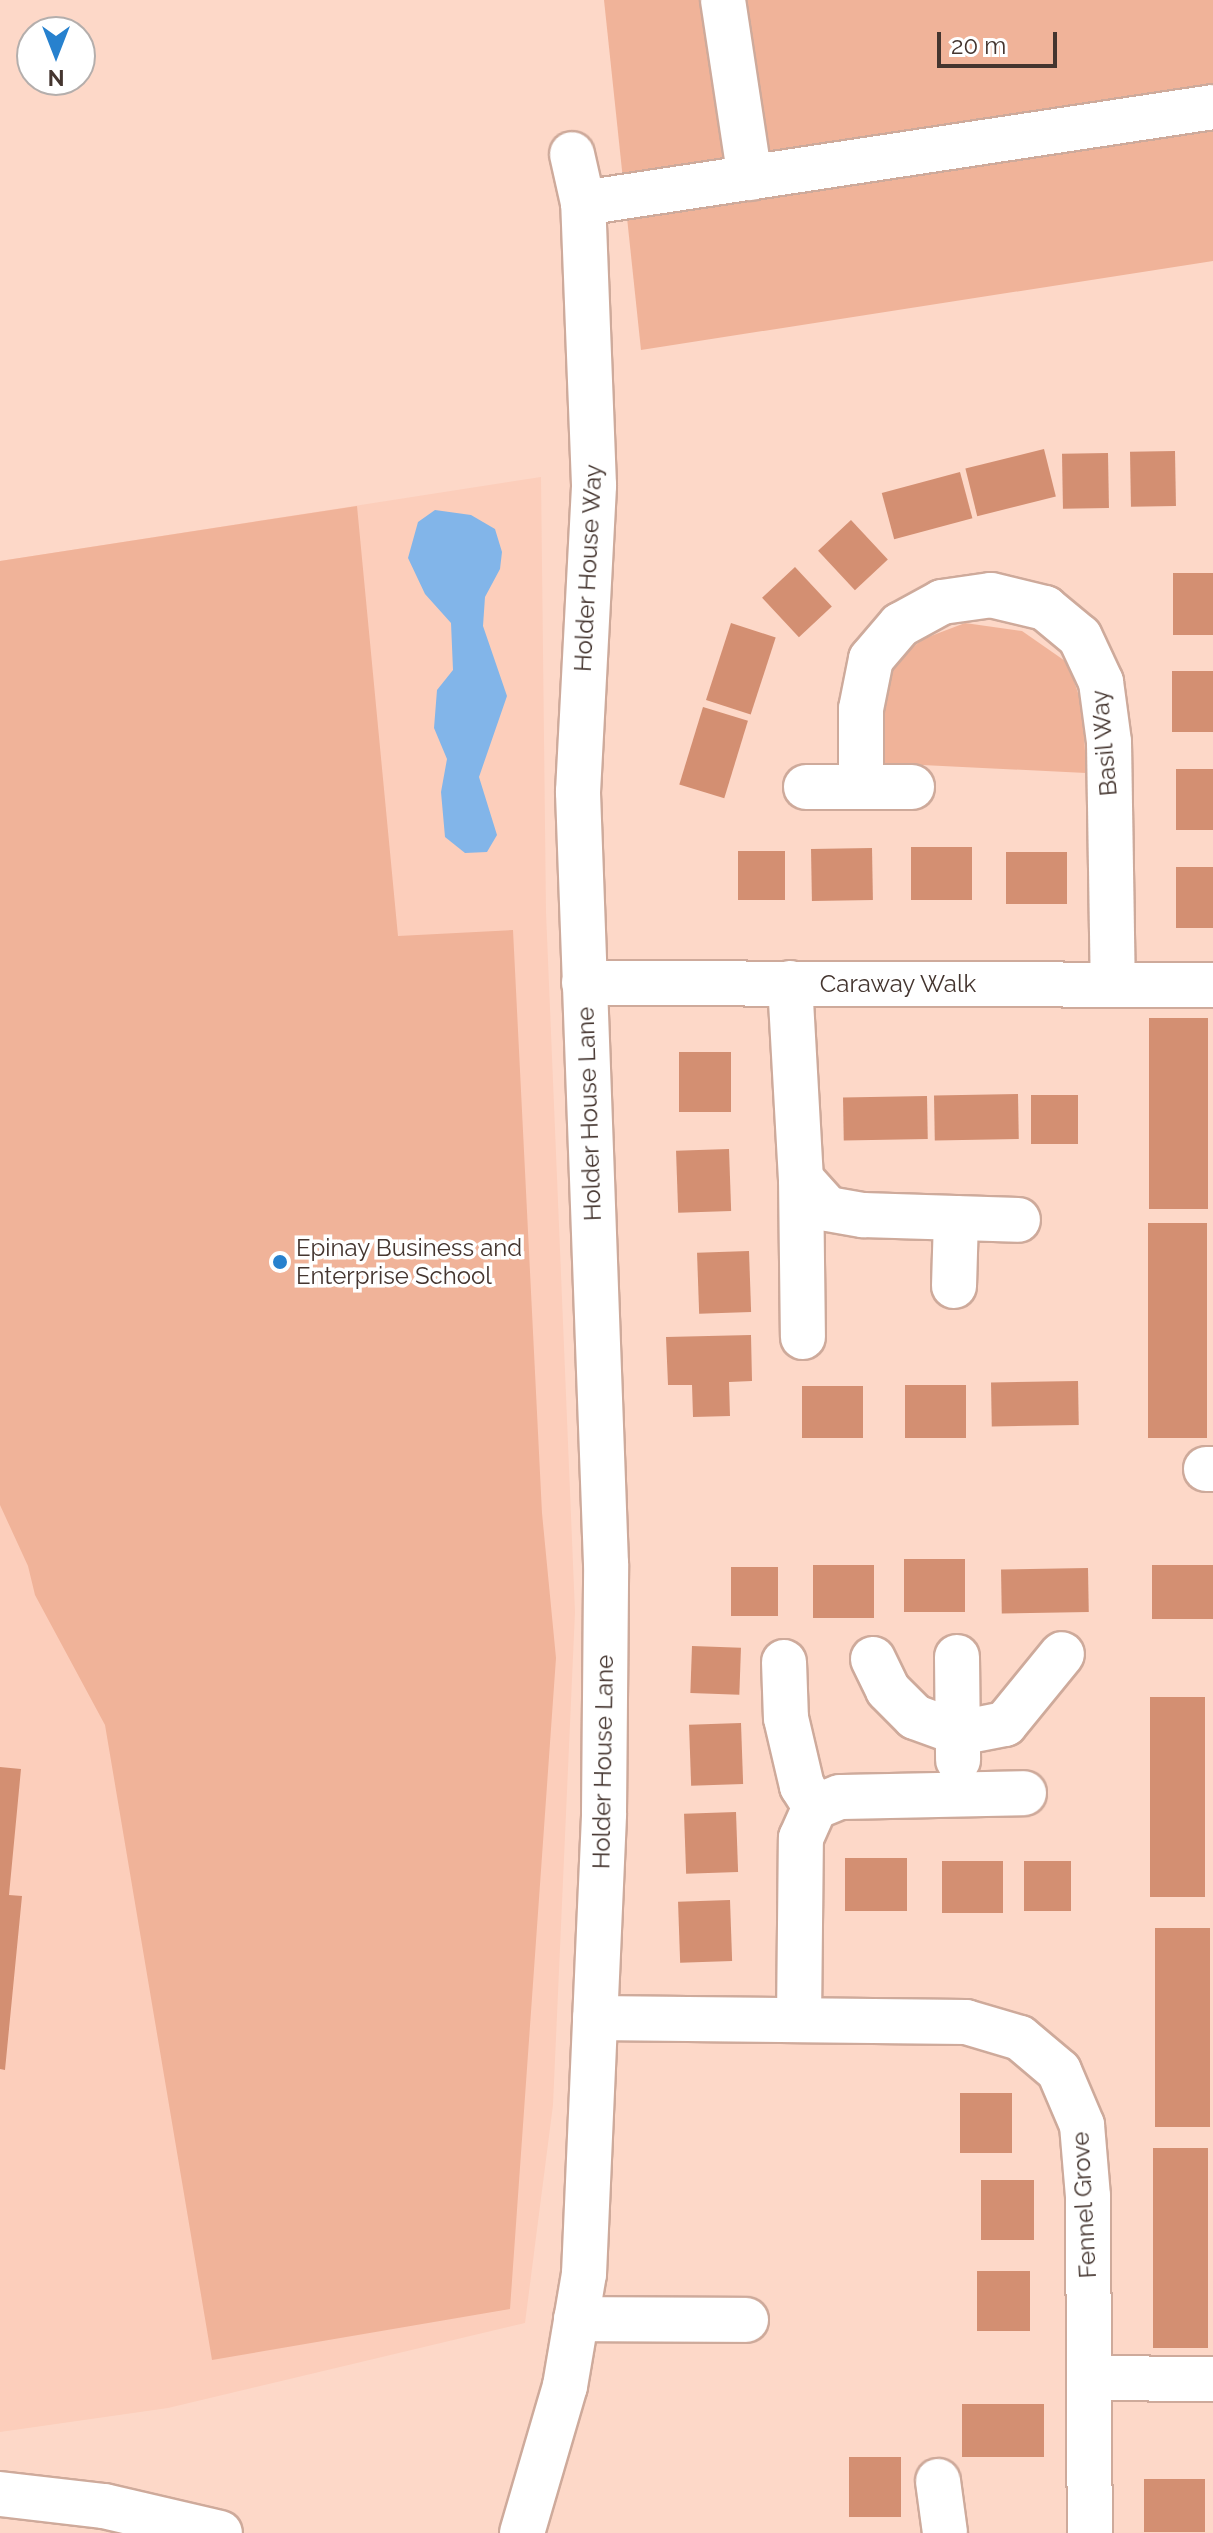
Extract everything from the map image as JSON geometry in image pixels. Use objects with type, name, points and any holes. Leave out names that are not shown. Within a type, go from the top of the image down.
[{"type":"street","points":[[723,0],[750,178]]},
{"type":"street","points":[[583,203],[1213,107]]},
{"type":"street","name":"Holder House Way","points":[[572,154],[583,203],[594,485],[578,792],[584,983]]},
{"type":"street","name":"Basil Way","points":[[861,787],[861,709],[871,659],[900,625],[942,602],[991,595],[1045,608],[1080,637],[1101,682],[1109,742],[1113,985]]},
{"type":"street","points":[[806,787],[912,787]]},
{"type":"street","name":"Caraway Walk","points":[[584,983],[1213,985]]},
{"type":"street","name":"Holder House Lane","points":[[522,2533],[565,2386],[584,2274],[595,2018],[606,1564],[584,983]]},
{"type":"street","points":[[790,983],[801,1179],[803,1337]]},
{"type":"street","points":[[801,1179],[828,1209],[1018,1220]]},
{"type":"street","points":[[954,1286],[956,1218]]},
{"type":"street","points":[[873,1659],[888,1690],[915,1717],[959,1733],[1005,1724],[1062,1654]]},
{"type":"street","points":[[957,1657],[957,1794]]},
{"type":"street","points":[[784,1662],[786,1718],[802,1786],[815,1807]]},
{"type":"street","points":[[799,2020],[801,1838],[815,1807],[840,1797],[1024,1793]]},
{"type":"street","name":"Fennel Grove","points":[[595,2018],[966,2022],[1020,2038],[1059,2071],[1082,2125],[1088,2196],[1090,2533]]},
{"type":"street","points":[[576,2319],[746,2320]]},
{"type":"street","points":[[1090,2378],[1213,2379]]},
{"type":"street","points":[[938,2481],[945,2533]]},
{"type":"street","points":[[0,2494],[104,2506],[220,2533]]},
{"type":"shaded area","points":[[604,0],[1213,0],[1213,261],[641,350]]},
{"type":"shaded area","name":"Epinay Business and Enterprise School","points":[[541,477],[546,912],[575,1612],[553,2105],[525,2323],[168,2408],[0,2432],[0,561]]},
{"type":"shaded area","name":"Epinay Business and Enterprise School","points":[[357,506],[398,936],[513,930],[542,1513],[556,1658],[510,2309],[212,2360],[105,1725],[35,1595],[28,1566],[0,1505],[0,561]]},
{"type":"shaded area","points":[[965,623],[1022,631],[1068,663],[1083,708],[1086,773],[882,763],[879,719],[886,669],[923,639]]},
{"type":"water","points":[[435,510],[471,515],[495,529],[502,552],[500,569],[485,597],[483,626],[507,696],[479,777],[497,835],[487,852],[465,853],[445,837],[441,792],[447,759],[434,728],[437,690],[453,670],[451,623],[425,594],[408,558],[418,522]]},
{"type":"building","points":[[1044,449],[1056,497],[977,516],[965,469]]},
{"type":"building","points":[[1175,451],[1176,506],[1131,507],[1130,452]]},
{"type":"building","points":[[1108,453],[1109,508],[1063,509],[1062,454]]},
{"type":"building","points":[[960,472],[972,518],[894,539],[882,493]]},
{"type":"building","points":[[851,520],[888,559],[855,590],[818,551]]},
{"type":"building","points":[[795,567],[832,606],[799,637],[762,598]]},
{"type":"building","points":[[1173,573],[1213,573],[1213,635],[1173,635]]},
{"type":"building","points":[[731,623],[776,638],[751,715],[706,700]]},
{"type":"building","points":[[1172,671],[1213,671],[1213,732],[1172,732]]},
{"type":"building","points":[[703,707],[748,721],[724,798],[679,784]]},
{"type":"building","points":[[1176,769],[1213,769],[1213,830],[1176,830]]},
{"type":"building","points":[[911,847],[972,847],[972,900],[911,900]]},
{"type":"building","points":[[872,848],[873,900],[812,901],[811,849]]},
{"type":"building","points":[[738,851],[785,851],[785,900],[738,900]]},
{"type":"building","points":[[1006,852],[1067,852],[1067,904],[1006,904]]},
{"type":"building","points":[[1176,867],[1213,867],[1213,928],[1176,928]]},
{"type":"building","points":[[1149,1018],[1208,1018],[1208,1209],[1149,1209]]},
{"type":"building","points":[[679,1052],[731,1052],[731,1112],[679,1112]]},
{"type":"building","points":[[1018,1094],[1019,1139],[935,1140],[934,1095]]},
{"type":"building","points":[[1031,1095],[1078,1095],[1078,1144],[1031,1144]]},
{"type":"building","points":[[927,1096],[928,1139],[844,1140],[843,1097]]},
{"type":"building","points":[[729,1149],[731,1211],[678,1213],[676,1151]]},
{"type":"building","points":[[1148,1223],[1207,1223],[1207,1438],[1148,1438]]},
{"type":"building","points":[[749,1251],[751,1312],[699,1314],[697,1253]]},
{"type":"building","points":[[751,1335],[752,1381],[729,1382],[730,1416],[693,1417],[692,1385],[668,1385],[666,1337]]},
{"type":"building","points":[[1078,1381],[1079,1425],[992,1427],[991,1383]]},
{"type":"building","points":[[905,1385],[966,1385],[966,1438],[905,1438]]},
{"type":"building","points":[[802,1386],[863,1386],[863,1438],[802,1438]]},
{"type":"building","points":[[904,1559],[965,1559],[965,1612],[904,1612]]},
{"type":"building","points":[[813,1565],[874,1565],[874,1618],[813,1618]]},
{"type":"building","points":[[1152,1565],[1213,1565],[1213,1619],[1152,1619]]},
{"type":"building","points":[[731,1567],[778,1567],[778,1616],[731,1616]]},
{"type":"building","points":[[1088,1568],[1089,1612],[1002,1614],[1001,1570]]},
{"type":"building","points":[[692,1646],[741,1648],[739,1695],[690,1693]]},
{"type":"building","points":[[1150,1697],[1205,1697],[1205,1897],[1150,1897]]},
{"type":"building","points":[[741,1723],[743,1784],[691,1786],[689,1725]]},
{"type":"building","points":[[0,1767],[21,1769],[9,1895],[22,1896],[5,2070],[0,2069]]},
{"type":"building","points":[[736,1812],[738,1872],[686,1874],[684,1814]]},
{"type":"building","points":[[845,1858],[907,1858],[907,1911],[845,1911]]},
{"type":"building","points":[[942,1861],[1003,1861],[1003,1913],[942,1913]]},
{"type":"building","points":[[1024,1861],[1071,1861],[1071,1911],[1024,1911]]},
{"type":"building","points":[[730,1900],[732,1961],[680,1963],[678,1902]]},
{"type":"building","points":[[1155,1928],[1210,1928],[1210,2127],[1155,2127]]},
{"type":"building","points":[[960,2093],[1012,2093],[1012,2153],[960,2153]]},
{"type":"building","points":[[1153,2148],[1208,2148],[1208,2348],[1153,2348]]},
{"type":"building","points":[[981,2180],[1034,2180],[1034,2240],[981,2240]]},
{"type":"building","points":[[977,2271],[1030,2271],[1030,2331],[977,2331]]},
{"type":"building","points":[[962,2404],[1044,2404],[1044,2457],[962,2457]]},
{"type":"building","points":[[849,2457],[901,2457],[901,2517],[849,2517]]},
{"type":"building","points":[[1144,2479],[1205,2479],[1205,2532],[1144,2532]]},
{"type":"place","name":"Epinay Business and Enterprise School","points":[[280,1262]]}]
